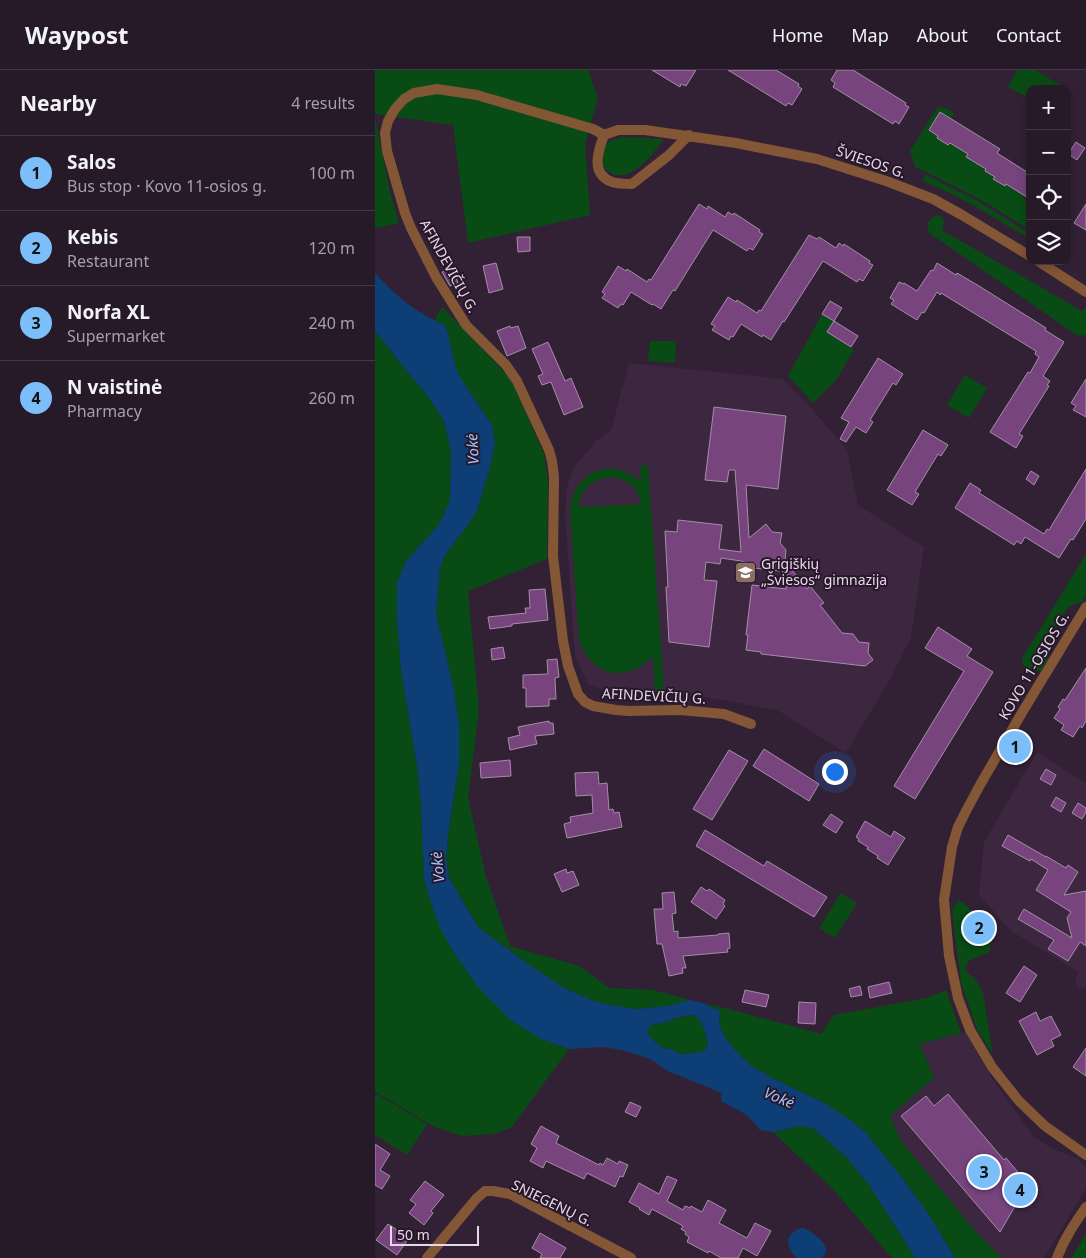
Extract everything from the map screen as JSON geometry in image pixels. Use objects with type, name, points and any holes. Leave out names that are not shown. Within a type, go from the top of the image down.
[{"type":"street","name":"AFINDEVIČIŲ G.","points":[[605,135],[593,129],[477,95],[437,89],[415,94],[403,100],[388,121],[385,133],[387,150],[411,228],[437,277],[466,325],[506,365],[517,381],[549,450],[554,477],[553,556],[563,641],[568,666],[578,694],[585,702],[593,706],[616,710],[680,710],[724,714],[751,724]]},
{"type":"street","name":"ŠVIESOS G.","points":[[605,135],[618,130],[645,130],[689,135],[817,159],[889,182],[933,199],[1026,254]]},
{"type":"street","points":[[605,135],[599,148],[598,169],[602,176],[609,181],[632,184],[669,155],[689,135]]},
{"type":"street","points":[[1044,265],[1086,292]]},
{"type":"street","name":"KOVO 11-OSIOS G.","points":[[1086,607],[965,812],[952,847],[944,900],[949,956],[959,998],[970,1030],[992,1067],[1019,1101],[1050,1130],[1086,1155]]},
{"type":"street","name":"SNIEGENŲ G.","points":[[427,1258],[476,1199],[485,1191],[493,1191],[510,1194],[631,1258]]},
{"type":"street","points":[[1057,1258],[1071,1230],[1086,1207]]},
{"type":"shaded area","name":"Grigiškių „Šviesos“ gimnazija","points":[[629,363],[782,379],[812,409],[847,450],[858,505],[924,547],[911,638],[890,679],[846,753],[777,710],[689,694],[607,691],[589,685],[575,657],[565,513],[567,487],[573,469],[596,441],[611,430]]},
{"type":"shaded area","points":[[1037,752],[1086,783],[1086,987],[1078,988],[1075,979],[1079,972],[1011,931],[979,895],[984,842]]},
{"type":"shaded area","points":[[965,1032],[991,1077],[1033,1136],[1051,1148],[1078,1159],[1086,1168],[1086,1188],[1043,1258],[1002,1258],[977,1233],[901,1141],[890,1116],[934,1078],[920,1044]]},
{"type":"green space","points":[[375,70],[588,70],[598,98],[585,144],[590,215],[468,243],[453,125],[375,114]]},
{"type":"green space","points":[[1017,70],[1035,70],[1061,85],[1026,85],[1026,97],[1008,87]]},
{"type":"green space","points":[[938,107],[951,111],[954,114],[951,118],[940,112],[929,130],[948,145],[950,143],[968,154],[966,157],[988,167],[985,171],[995,177],[994,180],[1004,186],[1006,184],[1024,195],[1023,198],[1026,200],[1026,228],[988,204],[915,167],[910,151]]},
{"type":"green space","points":[[375,118],[390,192],[399,223],[375,228]]},
{"type":"green space","points":[[623,137],[663,140],[641,166],[634,171],[619,175],[607,171],[602,161],[604,146],[610,141]]},
{"type":"green space","points":[[924,174],[978,201],[1026,231],[1026,237],[965,201],[924,182]]},
{"type":"green space","points":[[936,215],[942,217],[944,221],[942,230],[1082,311],[1086,308],[1086,335],[1078,336],[928,232],[928,222]]},
{"type":"green space","points":[[442,307],[511,379],[544,454],[548,481],[547,559],[468,591],[479,709],[468,798],[486,877],[510,946],[579,966],[609,988],[653,990],[690,1000],[668,1006],[637,1009],[596,1002],[566,989],[532,967],[479,928],[449,878],[446,858],[459,764],[459,724],[454,689],[436,614],[440,567],[447,552],[477,511],[495,442],[492,425],[458,375],[444,324],[434,321]]},
{"type":"green space","points":[[822,314],[834,321],[827,332],[854,350],[836,380],[813,403],[788,376]]},
{"type":"green space","points":[[375,331],[428,395],[444,421],[451,451],[450,501],[438,526],[406,561],[397,583],[401,671],[418,772],[424,879],[431,902],[541,1039],[569,1049],[511,1128],[493,1134],[462,1136],[434,1127],[375,1092]]},
{"type":"green space","points":[[650,341],[676,341],[675,363],[648,361]]},
{"type":"green space","points":[[965,375],[987,388],[969,418],[947,405]]},
{"type":"green space","points":[[648,465],[664,690],[655,691],[653,656],[643,665],[632,671],[611,672],[601,669],[592,662],[579,640],[570,512],[574,493],[587,476],[599,470],[613,469],[626,472],[641,481],[640,466]],"holes":[[[615,477],[633,486],[640,498],[641,504],[579,507],[580,500],[590,484],[601,479]]]},
{"type":"green space","points":[[1086,554],[1086,595],[1082,602],[1069,606],[1040,648],[1049,658],[1041,671],[1032,671],[1022,664],[1023,657]]},
{"type":"green space","points":[[841,893],[857,903],[835,938],[819,928]]},
{"type":"green space","points":[[959,900],[967,906],[991,936],[992,941],[989,952],[968,961],[965,970],[976,980],[983,993],[993,1055],[977,1029],[961,983],[952,909]]},
{"type":"green space","points":[[946,990],[961,1033],[920,1044],[934,1078],[890,1116],[901,1141],[977,1233],[1002,1258],[955,1258],[929,1215],[865,1132],[826,1104],[750,1065],[726,1039],[719,1024],[720,1011],[703,1003],[821,1034],[834,1015],[927,998]]},
{"type":"green space","points":[[693,1015],[700,1020],[706,1035],[708,1046],[703,1052],[680,1054],[670,1048],[664,1049],[648,1034],[648,1028],[651,1025]]},
{"type":"green space","points":[[377,1094],[427,1124],[407,1155],[375,1135],[375,1097]]},
{"type":"green space","points":[[800,1126],[813,1128],[846,1157],[870,1186],[915,1258],[892,1258],[833,1189],[773,1132]]},
{"type":"green space","points":[[1086,1234],[1086,1258],[1071,1258]]},
{"type":"water","name":"Vokė","points":[[375,273],[406,303],[444,324],[458,374],[492,425],[495,442],[477,511],[447,552],[440,567],[436,614],[454,689],[459,724],[459,764],[446,858],[449,878],[479,928],[532,967],[566,989],[596,1002],[637,1009],[668,1006],[690,1000],[703,1003],[720,1011],[719,1024],[726,1039],[750,1065],[826,1104],[865,1132],[929,1215],[955,1258],[915,1258],[870,1186],[846,1157],[813,1128],[800,1126],[773,1132],[760,1130],[747,1115],[721,1101],[722,1093],[668,1071],[650,1059],[623,1050],[602,1047],[569,1049],[541,1039],[512,1021],[478,987],[454,953],[440,928],[424,879],[418,772],[401,671],[397,616],[397,583],[406,561],[438,526],[450,501],[451,451],[444,421],[428,396],[375,331]],"holes":[[[693,1015],[700,1020],[708,1046],[703,1052],[680,1054],[670,1048],[664,1049],[648,1034],[648,1028],[651,1025],[684,1016]]]},
{"type":"water","points":[[802,1228],[813,1233],[824,1243],[826,1251],[822,1258],[797,1258],[793,1254],[788,1241],[789,1237],[796,1230]]},
{"type":"building","points":[[652,70],[696,70],[686,86],[681,84],[680,87]]},
{"type":"building","points":[[728,70],[776,70],[799,84],[798,86],[802,89],[792,105],[788,103],[786,106]]},
{"type":"building","points":[[837,70],[853,70],[906,103],[905,105],[909,107],[899,124],[895,121],[893,124],[833,87],[835,83],[831,80]]},
{"type":"building","points":[[940,112],[1000,149],[997,153],[1026,171],[1026,196],[1006,184],[1005,186],[993,179],[995,177],[985,171],[986,169],[966,157],[968,154],[950,143],[948,145],[929,130]]},
{"type":"building","points":[[1076,142],[1085,148],[1077,160],[1071,156],[1071,150]]},
{"type":"building","points":[[699,204],[707,209],[708,206],[725,217],[728,212],[733,215],[734,213],[760,230],[759,232],[763,234],[753,250],[749,248],[747,251],[713,230],[675,291],[673,290],[661,309],[631,292],[623,305],[621,304],[618,308],[602,298],[605,294],[602,292],[618,266],[626,271],[627,269],[647,282],[649,279],[651,280]]},
{"type":"building","points":[[1086,204],[1086,230],[1074,223]]},
{"type":"building","points":[[809,235],[817,239],[819,237],[836,248],[839,243],[843,246],[844,244],[870,261],[869,263],[873,265],[863,281],[859,279],[857,282],[823,261],[771,340],[763,335],[762,337],[741,324],[729,340],[712,330],[715,326],[711,324],[728,297],[736,302],[737,300],[757,313],[759,310],[761,311]]},
{"type":"building","points":[[517,237],[530,237],[530,251],[518,252]]},
{"type":"building","points":[[496,263],[503,289],[489,293],[483,266]]},
{"type":"building","points":[[937,263],[979,286],[1046,328],[1045,330],[1064,342],[1043,376],[1050,381],[1047,385],[1049,386],[1019,434],[1023,436],[1016,448],[990,432],[1028,372],[1030,373],[1039,357],[1035,354],[1036,351],[941,293],[940,295],[937,292],[924,313],[922,312],[917,320],[891,304],[894,300],[890,298],[899,282],[917,291]]},
{"type":"building","points":[[453,269],[458,283],[450,286],[442,272]]},
{"type":"building","points":[[830,301],[842,308],[834,321],[822,314]]},
{"type":"building","points":[[834,321],[858,336],[851,347],[827,332]]},
{"type":"building","points":[[510,326],[511,328],[518,326],[526,348],[507,356],[497,331]]},
{"type":"building","points":[[548,342],[565,381],[571,378],[583,407],[564,415],[551,382],[542,385],[538,376],[543,374],[532,349]]},
{"type":"building","points":[[878,358],[903,374],[896,385],[893,383],[870,420],[873,422],[866,433],[856,427],[846,442],[840,439],[849,422],[841,418]]},
{"type":"building","points":[[1086,379],[1086,417],[1073,410],[1076,406],[1071,403]]},
{"type":"building","points":[[714,407],[786,416],[778,489],[746,485],[749,538],[766,524],[772,532],[782,533],[780,543],[786,550],[785,561],[807,589],[810,586],[824,603],[820,605],[842,633],[853,634],[859,642],[869,643],[868,653],[873,660],[865,666],[761,654],[761,652],[746,650],[752,585],[786,589],[788,572],[754,568],[754,565],[741,561],[721,558],[720,564],[706,562],[704,580],[717,581],[709,647],[669,642],[665,531],[677,532],[678,520],[722,525],[719,549],[741,552],[735,470],[729,470],[727,482],[705,480]]},
{"type":"building","points":[[923,430],[948,445],[941,456],[938,454],[915,492],[919,494],[912,505],[887,490]]},
{"type":"building","points":[[1086,469],[1086,519],[1059,558],[1025,537],[1021,544],[1017,541],[1014,545],[955,508],[970,483],[981,490],[979,493],[1044,534],[1047,529],[1049,530]]},
{"type":"building","points":[[1031,471],[1039,476],[1034,485],[1026,479]]},
{"type":"building","points":[[545,589],[548,620],[512,624],[512,626],[490,629],[488,617],[526,613],[525,608],[530,608],[529,590]]},
{"type":"building","points":[[938,627],[972,649],[967,656],[993,672],[915,799],[894,786],[964,671],[925,648]]},
{"type":"building","points":[[503,647],[505,658],[492,660],[491,649]]},
{"type":"building","points":[[557,659],[559,677],[555,678],[556,699],[549,699],[549,706],[526,707],[526,688],[523,688],[523,675],[548,674],[547,660]]},
{"type":"building","points":[[1086,668],[1086,721],[1082,728],[1080,726],[1073,737],[1061,730],[1064,725],[1054,718],[1060,709],[1058,707],[1063,699],[1065,700]]},
{"type":"building","points":[[549,721],[549,723],[553,723],[554,734],[535,736],[537,744],[510,750],[508,738],[520,735],[518,727]]},
{"type":"building","points":[[764,749],[819,784],[809,801],[753,766]]},
{"type":"building","points":[[729,750],[748,761],[712,820],[693,809]]},
{"type":"building","points":[[510,760],[511,776],[481,778],[480,763]]},
{"type":"building","points":[[1046,769],[1056,775],[1051,785],[1040,779]]},
{"type":"building","points":[[598,772],[599,784],[607,783],[609,810],[613,809],[614,813],[619,812],[622,827],[567,838],[564,824],[571,822],[570,817],[593,813],[592,795],[576,796],[575,773]]},
{"type":"building","points":[[1056,797],[1066,803],[1061,812],[1051,806]]},
{"type":"building","points":[[1078,803],[1086,808],[1082,819],[1072,813]]},
{"type":"building","points":[[831,814],[843,822],[836,833],[823,825]]},
{"type":"building","points":[[865,821],[891,837],[894,831],[905,838],[888,865],[867,849],[868,847],[858,841],[859,839],[856,837]]},
{"type":"building","points":[[705,830],[764,866],[767,861],[827,897],[814,917],[696,846]]},
{"type":"building","points":[[1008,835],[1066,868],[1068,865],[1078,872],[1064,895],[1086,891],[1086,946],[1080,942],[1068,961],[1048,949],[1054,940],[1018,919],[1024,909],[1072,938],[1067,918],[1071,912],[1036,890],[1048,870],[1031,859],[1030,861],[1002,846]]},
{"type":"building","points":[[566,869],[567,873],[573,871],[579,885],[562,892],[554,874]]},
{"type":"building","points":[[701,887],[707,891],[709,889],[725,900],[723,904],[725,906],[716,919],[691,902]]},
{"type":"building","points":[[674,892],[676,913],[672,914],[674,932],[678,931],[678,938],[729,933],[730,948],[727,949],[728,952],[683,956],[686,968],[682,968],[683,973],[669,976],[662,944],[657,944],[654,909],[663,909],[662,893]]},
{"type":"building","points":[[1024,966],[1037,975],[1020,1002],[1006,993]]},
{"type":"building","points":[[889,982],[892,993],[870,998],[868,987]]},
{"type":"building","points":[[860,986],[862,995],[851,997],[849,989]]},
{"type":"building","points":[[745,990],[769,995],[766,1007],[742,1002]]},
{"type":"building","points":[[799,1002],[816,1003],[815,1024],[798,1023]]},
{"type":"building","points":[[1036,1012],[1040,1021],[1051,1016],[1061,1035],[1051,1040],[1054,1046],[1037,1055],[1019,1021]]},
{"type":"building","points":[[1086,1048],[1086,1076],[1073,1067]]},
{"type":"building","points":[[948,1094],[1004,1160],[1006,1158],[1028,1184],[1000,1232],[901,1116],[926,1096],[934,1106]]},
{"type":"building","points":[[630,1102],[641,1107],[636,1117],[625,1112]]},
{"type":"building","points":[[541,1126],[559,1136],[556,1143],[599,1165],[600,1163],[603,1165],[607,1158],[618,1164],[619,1161],[628,1165],[623,1177],[620,1176],[615,1187],[587,1173],[584,1179],[546,1161],[543,1168],[530,1161],[537,1148],[531,1144]]},
{"type":"building","points":[[375,1144],[390,1154],[380,1170],[390,1176],[382,1189],[375,1185]]},
{"type":"building","points":[[667,1176],[677,1180],[667,1201],[683,1210],[685,1206],[690,1208],[691,1206],[702,1212],[708,1200],[726,1210],[719,1223],[747,1238],[755,1223],[771,1231],[757,1256],[743,1248],[738,1258],[721,1258],[709,1251],[708,1253],[687,1242],[689,1237],[681,1229],[683,1226],[652,1209],[649,1215],[629,1202],[639,1183],[659,1194]]},
{"type":"building","points":[[425,1181],[444,1195],[431,1211],[433,1213],[424,1225],[409,1213],[416,1204],[410,1200]]},
{"type":"building","points":[[388,1224],[409,1238],[397,1255],[376,1240]]},
{"type":"building","points":[[540,1233],[566,1248],[560,1258],[540,1258],[542,1254],[532,1248]]},
{"type":"place","name":"Grigiškių „Šviesos“ gimnazija","points":[[745,572]]},
{"type":"place","name":"Salos","points":[[1015,747]]},
{"type":"place","name":"Kebis","points":[[979,928]]},
{"type":"place","name":"Norfa XL","points":[[984,1172]]},
{"type":"place","name":"N vaistinė","points":[[1020,1190]]}]
